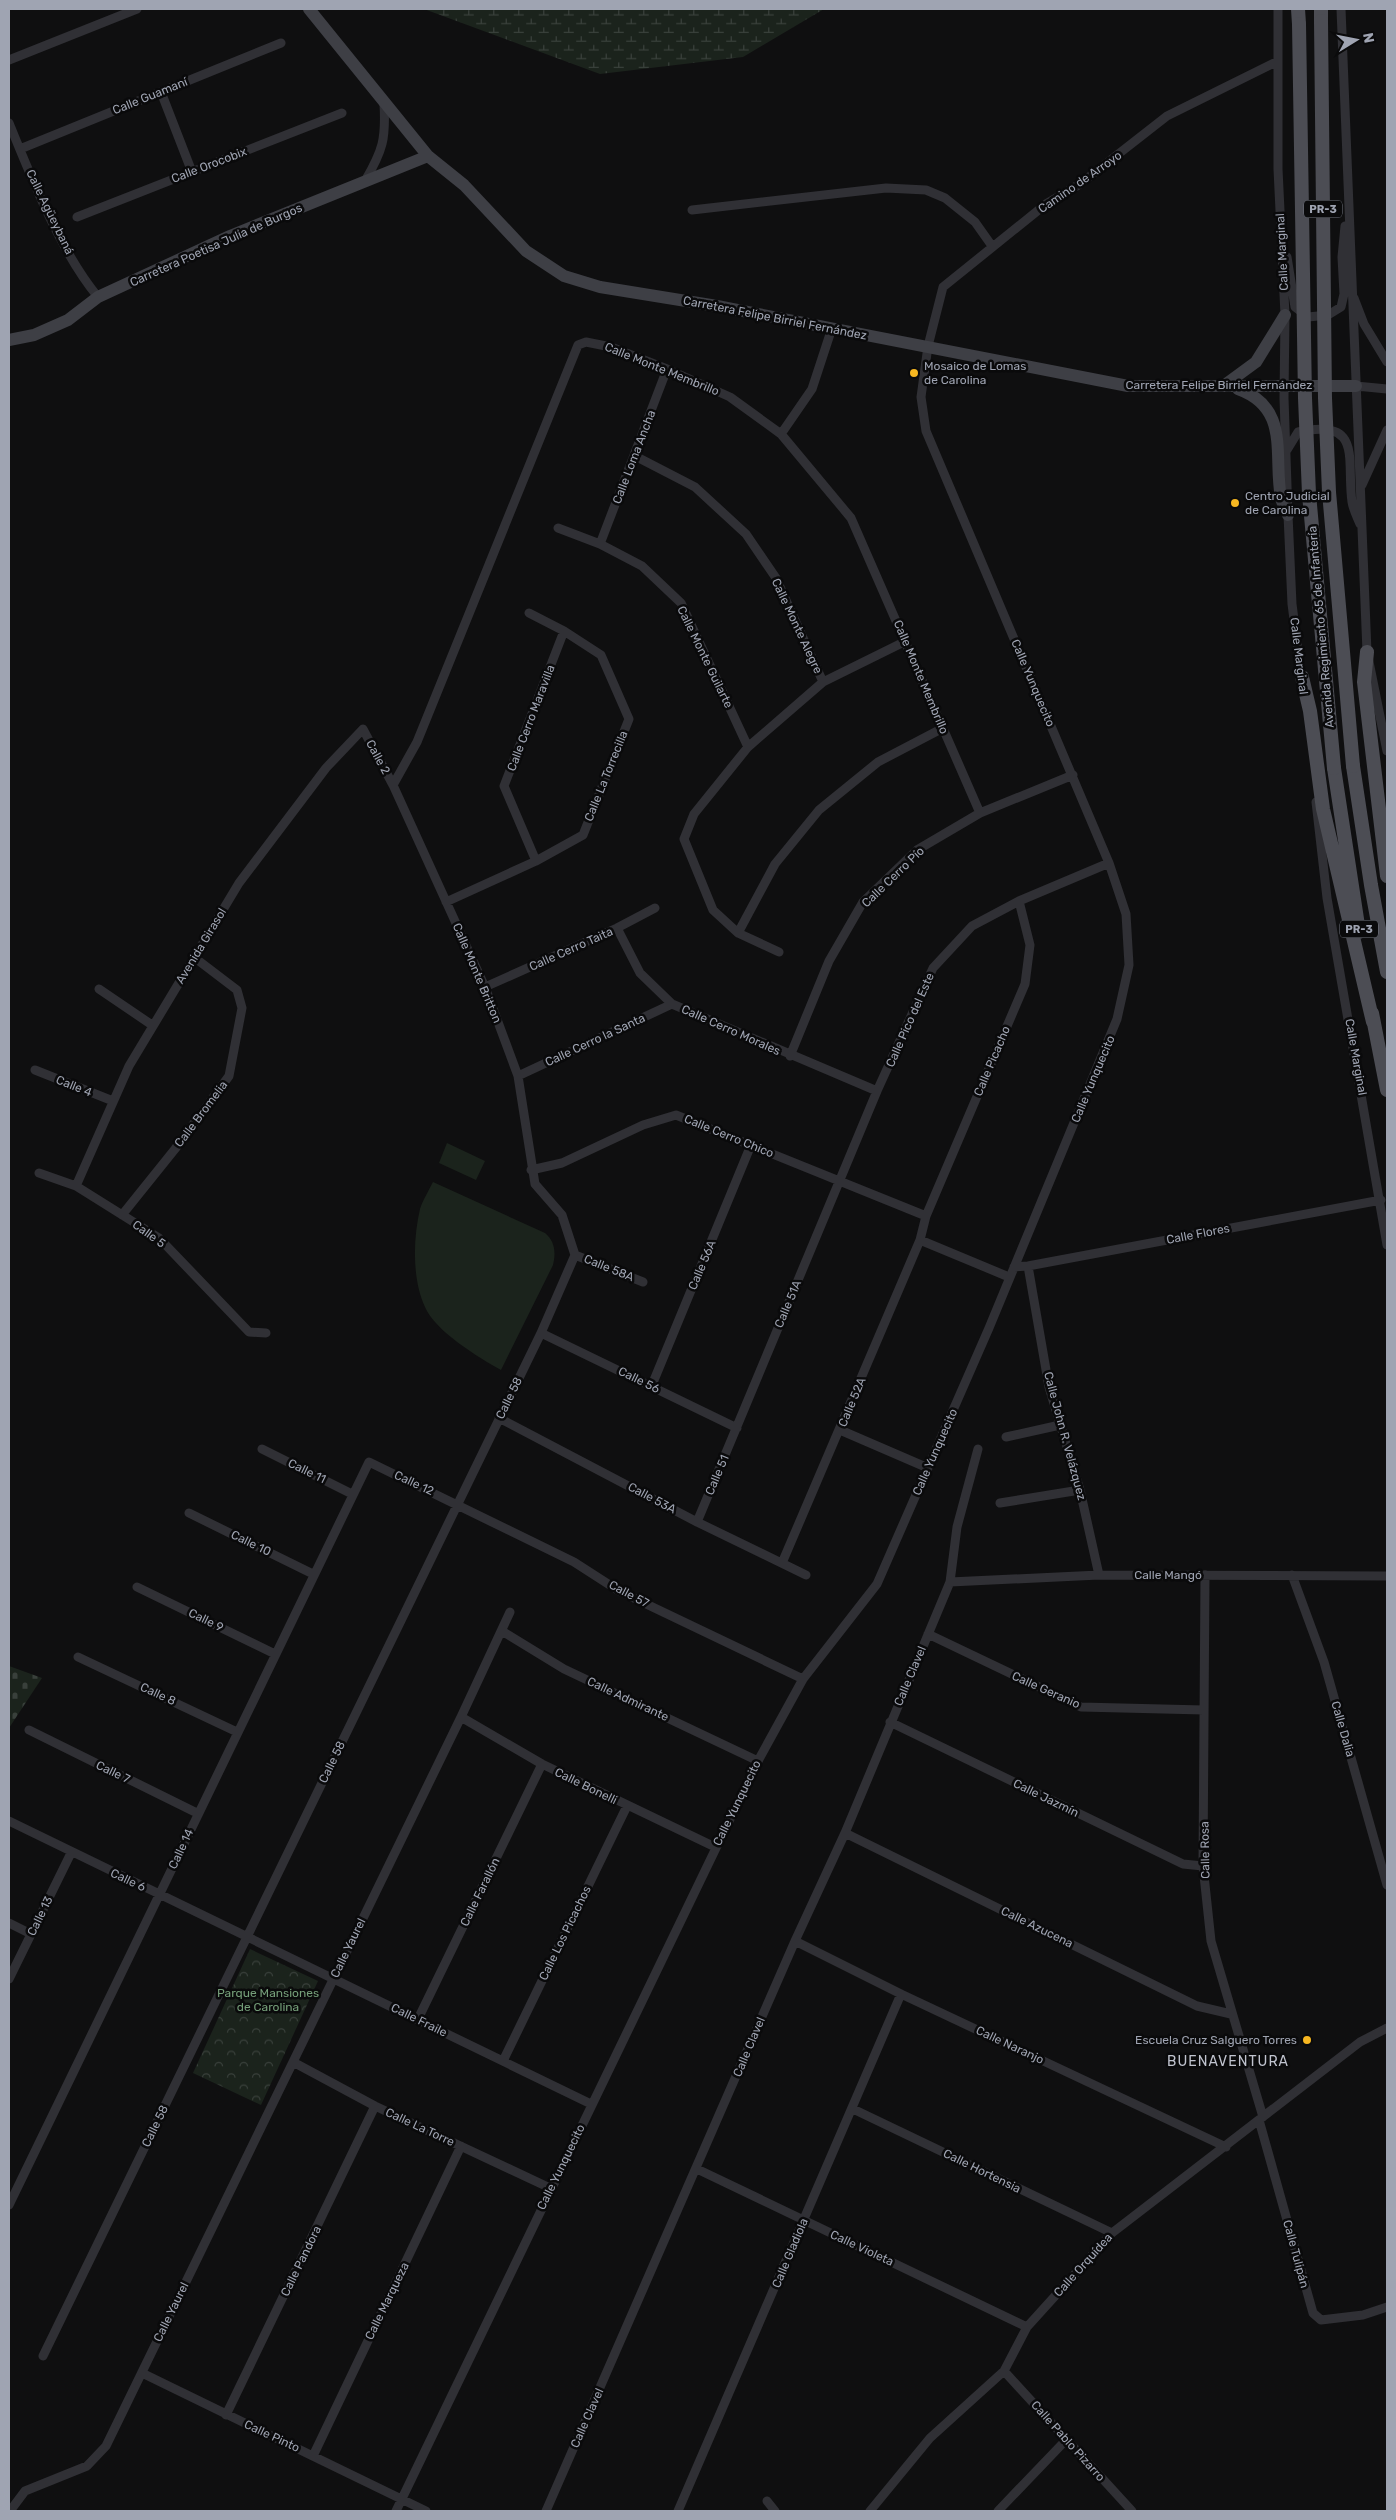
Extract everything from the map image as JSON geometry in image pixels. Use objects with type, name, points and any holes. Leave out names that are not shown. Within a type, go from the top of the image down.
[{"type":"main road","name":"Avenida Regimiento 65 de Infantería","points":[[1298,9],[1305,398],[1309,494],[1334,768],[1373,1022],[1387,1090]]},
{"type":"main road","name":"Avenida Regimiento 65 de Infantería","points":[[1321,15],[1325,398],[1329,492],[1353,766],[1370,885],[1387,972]]},
{"type":"main road","points":[[1367,652],[1364,682],[1387,876]]},
{"type":"main road","points":[[1302,677],[1310,711],[1322,809],[1373,1022]]},
{"type":"street","points":[[9,60],[137,9]]},
{"type":"street","name":"Carretera Felipe Birriel Fernández","points":[[309,9],[428,156],[464,185],[526,251],[564,276],[600,287],[832,328],[1128,386],[1226,384],[1356,386]]},
{"type":"street","name":"Calle Marginal","points":[[1278,9],[1278,169],[1285,315],[1286,453],[1292,604],[1327,898],[1387,1242]]},
{"type":"street","points":[[1341,9],[1367,652],[1387,751]]},
{"type":"street","name":"Calle Guamaní","points":[[20,149],[281,43]]},
{"type":"street","name":"Camino de Arroyo","points":[[928,346],[943,287],[992,246],[1046,204],[1080,184],[1167,116],[1278,61]]},
{"type":"street","points":[[161,92],[192,172]]},
{"type":"street","points":[[365,181],[381,154],[385,130],[384,104]]},
{"type":"street","name":"Calle Orocobix","points":[[77,217],[342,113]]},
{"type":"street","name":"Calle Agüeybaná","points":[[9,123],[60,234],[86,282],[98,297]]},
{"type":"street","name":"Carretera Poetisa Julia de Burgos","points":[[9,340],[34,335],[68,320],[98,297],[230,236],[428,156]]},
{"type":"street","points":[[692,210],[886,188],[926,190],[945,198],[975,222],[992,246]]},
{"type":"street","points":[[1282,240],[1295,307],[1308,317],[1335,313],[1341,307],[1344,294],[1342,257],[1348,208]]},
{"type":"street","points":[[1351,289],[1364,324],[1387,362]]},
{"type":"street","points":[[1226,384],[1256,362],[1285,315]]},
{"type":"street","points":[[782,434],[812,389],[832,328]]},
{"type":"street","name":"Calle Monte Membrillo","points":[[393,785],[417,742],[578,345],[586,342],[611,346],[730,397],[782,434],[851,518],[980,813]]},
{"type":"street","name":"Calle Yunquecito","points":[[399,2505],[550,2188],[758,1761],[803,1679],[877,1584],[1009,1278],[1117,1019],[1128,965],[1126,914],[1109,863],[926,430],[921,397],[928,346]]},
{"type":"street","name":"Calle Loma Ancha","points":[[600,544],[636,456],[667,369]]},
{"type":"street","points":[[1226,384],[1251,393],[1259,398],[1266,408],[1278,438],[1281,498],[1288,515]]},
{"type":"street","points":[[1356,386],[1387,389]]},
{"type":"street","points":[[1286,453],[1291,440],[1298,432],[1320,429],[1336,432],[1344,437],[1349,445],[1352,504],[1363,532]]},
{"type":"street","points":[[1360,490],[1387,430]]},
{"type":"street","name":"Calle Monte Alegre","points":[[636,456],[695,487],[746,534],[776,578],[823,682]]},
{"type":"street","name":"Calle Monte Guilarte","points":[[558,528],[600,544],[642,566],[681,603],[748,747]]},
{"type":"street","name":"Calle La Torrecilla","points":[[446,902],[536,861],[583,835],[628,719],[601,655],[564,631],[529,613]]},
{"type":"street","name":"Calle Cerro Maravilla","points":[[536,861],[504,786],[564,631]]},
{"type":"street","points":[[779,952],[738,933],[713,910],[684,839],[694,814],[748,747],[823,682],[906,641]]},
{"type":"street","points":[[738,933],[775,864],[819,810],[878,762],[943,728]]},
{"type":"street","name":"Calle 2","points":[[363,729],[393,785]]},
{"type":"street","name":"Avenida Girasol","points":[[76,1186],[129,1066],[239,883],[326,768],[363,729]]},
{"type":"street","name":"Calle Cerro Pío","points":[[790,1056],[829,961],[863,902],[917,850],[980,813],[1072,775]]},
{"type":"street","name":"Calle Monte Britton","points":[[393,785],[485,987],[518,1076],[531,1170]]},
{"type":"street","name":"Calle Pico del Este","points":[[840,1181],[877,1091],[933,968],[972,926],[1019,901],[1109,863]]},
{"type":"street","name":"Calle Picacho","points":[[920,1240],[926,1216],[1025,984],[1030,945],[1019,901]]},
{"type":"street","name":"Calle Cerro Taita","points":[[485,987],[617,928],[655,908]]},
{"type":"street","name":"Calle Cerro Morales","points":[[617,928],[640,973],[672,1004],[790,1056],[877,1091]]},
{"type":"street","name":"Calle Bromelia","points":[[122,1215],[175,1149],[229,1076],[242,1008],[237,990],[195,958]]},
{"type":"street","points":[[99,989],[152,1025]]},
{"type":"street","name":"Calle Cerro la Santa","points":[[518,1076],[672,1004]]},
{"type":"street","name":"Calle 4","points":[[35,1070],[112,1101]]},
{"type":"street","name":"Calle Cerro Chico","points":[[531,1170],[562,1163],[643,1125],[676,1116],[926,1216]]},
{"type":"street","name":"Calle 56A","points":[[652,1385],[751,1145]]},
{"type":"street","points":[[531,1170],[535,1184],[562,1215],[575,1255]]},
{"type":"street","name":"Calle 5","points":[[39,1173],[76,1186],[160,1238],[249,1332],[266,1333]]},
{"type":"street","name":"Calle 51A","points":[[737,1428],[840,1181]]},
{"type":"street","name":"Calle Flores","points":[[1014,1266],[1028,1266],[1381,1200]]},
{"type":"street","points":[[920,1240],[1009,1278]]},
{"type":"street","name":"Calle 52A","points":[[782,1563],[920,1240]]},
{"type":"street","name":"Calle 58A","points":[[575,1255],[643,1282]]},
{"type":"street","name":"Calle 58","points":[[43,2356],[542,1333],[575,1255]]},
{"type":"street","name":"Calle John R. Velázquez","points":[[1028,1266],[1049,1387],[1080,1490],[1100,1575]]},
{"type":"street","name":"Calle 56","points":[[542,1333],[737,1428]]},
{"type":"street","name":"Calle 53A","points":[[499,1418],[697,1522],[806,1575]]},
{"type":"street","points":[[1006,1437],[1060,1425]]},
{"type":"street","name":"Calle 51","points":[[697,1522],[737,1428]]},
{"type":"street","points":[[840,1430],[928,1468]]},
{"type":"street","name":"Calle 11","points":[[262,1449],[352,1494]]},
{"type":"street","name":"Calle Clavel","points":[[546,2511],[795,1941],[845,1833],[950,1582],[956,1527],[978,1449]]},
{"type":"street","name":"Calle 12","points":[[369,1462],[459,1504]]},
{"type":"street","name":"Calle 14","points":[[9,2205],[160,1895],[197,1813],[369,1462]]},
{"type":"street","points":[[1000,1503],[1080,1490]]},
{"type":"street","name":"Calle 57","points":[[459,1504],[574,1562],[619,1591],[803,1679]]},
{"type":"street","name":"Calle 10","points":[[190,1512],[313,1574]]},
{"type":"street","name":"Calle Mangó","points":[[950,1582],[1100,1575],[1387,1576]]},
{"type":"street","name":"Calle Rosa","points":[[1205,1575],[1203,1866],[1211,1941],[1261,2119]]},
{"type":"street","name":"Calle Dalia","points":[[1292,1575],[1324,1662],[1387,1885]]},
{"type":"street","name":"Calle 9","points":[[137,1587],[276,1654]]},
{"type":"street","name":"Calle Yaurel","points":[[10,2511],[25,2491],[87,2466],[106,2446],[332,1978],[462,1717],[510,1612]]},
{"type":"street","name":"Calle Admirante","points":[[502,1631],[564,1669],[758,1761]]},
{"type":"street","name":"Calle Geranio","points":[[928,1634],[1081,1707],[1204,1710]]},
{"type":"street","name":"Calle 8","points":[[78,1657],[237,1732]]},
{"type":"street","name":"Calle Bonelli","points":[[462,1717],[542,1764],[715,1847]]},
{"type":"street","name":"Calle Jazmín","points":[[890,1722],[1183,1864],[1203,1866]]},
{"type":"street","name":"Calle 7","points":[[29,1730],[197,1813]]},
{"type":"street","name":"Calle Farallón","points":[[418,2019],[542,1764]]},
{"type":"street","name":"Calle Los Picachos","points":[[503,2061],[627,1806]]},
{"type":"street","name":"Calle 6","points":[[9,1821],[71,1853],[247,1937]]},
{"type":"street","name":"Calle Azucena","points":[[845,1833],[1197,2006],[1231,2014]]},
{"type":"street","name":"Calle 13","points":[[9,1979],[71,1853]]},
{"type":"street","points":[[9,1923],[31,1934]]},
{"type":"street","name":"Calle Fraile","points":[[247,1937],[592,2104]]},
{"type":"street","name":"Calle Naranjo","points":[[795,1941],[901,1994],[1226,2146]]},
{"type":"street","name":"Calle Gladiola","points":[[678,2511],[853,2110],[901,1994]]},
{"type":"street","name":"Calle Orquídea","points":[[872,2511],[930,2438],[1004,2371],[1027,2327],[1112,2233],[1360,2042],[1387,2028]]},
{"type":"street","name":"Calle La Torre","points":[[292,2062],[375,2106],[550,2188]]},
{"type":"street","name":"Calle Pandora","points":[[226,2415],[375,2106]]},
{"type":"street","name":"Calle Hortensia","points":[[853,2110],[1112,2233]]},
{"type":"street","name":"Calle Tulipán","points":[[1261,2119],[1313,2313],[1321,2320],[1363,2315],[1387,2307]]},
{"type":"street","name":"Calle Marqueza","points":[[313,2456],[462,2146]]},
{"type":"street","name":"Calle Violeta","points":[[697,2168],[1027,2327]]},
{"type":"street","name":"Calle Pablo Pizarro","points":[[1004,2371],[1132,2511]]},
{"type":"street","name":"Calle Pinto","points":[[142,2373],[313,2456],[399,2505],[426,2511]]},
{"type":"street","points":[[998,2511],[1066,2440]]},
{"type":"street","points":[[767,2501],[775,2511]]},
{"type":"green space","points":[[424,9],[824,9],[743,57],[600,74]]},
{"type":"green space","points":[[447,1143],[485,1161],[476,1180],[439,1163]]},
{"type":"green space","points":[[433,1182],[545,1233],[553,1243],[553,1265],[501,1370],[447,1334],[430,1316],[421,1296],[416,1272],[416,1233],[420,1209]]},
{"type":"green space","points":[[9,1666],[42,1678],[9,1728]]},
{"type":"green space","name":"Parque Mansiones de Carolina","points":[[250,1949],[318,1981],[261,2105],[193,2073]]},
{"type":"place","name":"Mosaico de Lomas de Carolina","points":[[914,373]]},
{"type":"place","name":"Centro Judicial de Carolina","points":[[1235,503]]},
{"type":"place","name":"Escuela Cruz Salguero Torres","points":[[1307,2040]]},
{"type":"district","name":"BUENAVENTURA","points":[[1228,2061]]}]
